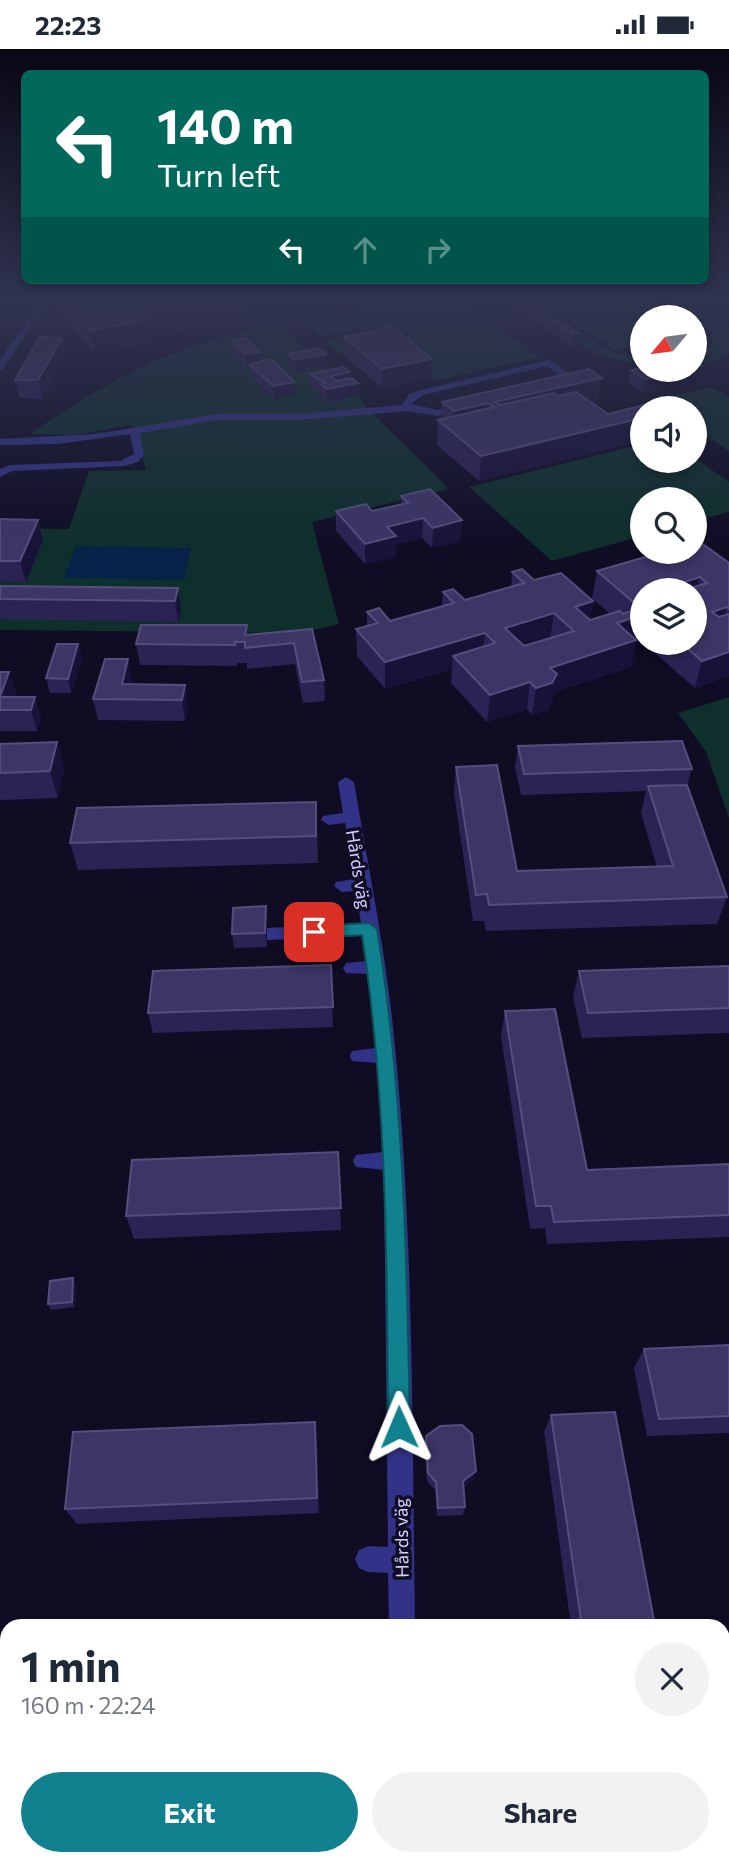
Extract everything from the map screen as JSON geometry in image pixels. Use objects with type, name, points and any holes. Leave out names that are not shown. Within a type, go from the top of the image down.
[{"type":"street","points":[[408,408],[408,399],[420,393],[464,383]]},
{"type":"street","points":[[547,387],[566,383]]},
{"type":"street","points":[[0,442],[58,441],[218,418],[360,413],[408,408],[438,413],[479,403]]},
{"type":"street","points":[[0,474],[10,468],[121,464],[134,460],[139,455],[135,431]]},
{"type":"street","name":"Hårds väg","points":[[346,782],[351,817],[352,885],[369,929],[386,1055],[397,1268],[402,1619]]},
{"type":"street","points":[[330,820],[351,817]]},
{"type":"street","points":[[267,934],[369,929]]},
{"type":"street","points":[[352,968],[375,967]]},
{"type":"street","points":[[359,1056],[386,1055]]},
{"type":"street","points":[[363,1161],[392,1161]]},
{"type":"street","points":[[368,1559],[401,1561]]},
{"type":"green space","points":[[111,383],[346,383],[360,395],[364,405],[449,489],[312,522],[339,624],[302,633],[0,630],[0,528],[69,529],[89,471],[146,470],[132,425],[73,435],[30,434]]},
{"type":"green space","points":[[711,387],[729,397],[729,451],[707,437],[707,396],[673,396]]},
{"type":"green space","points":[[630,447],[630,473],[707,473],[707,466],[729,482],[729,512],[707,518],[707,487],[630,487],[630,539],[552,561],[469,487]]},
{"type":"green space","points":[[729,697],[729,818],[706,752],[678,713]]},
{"type":"water","points":[[76,546],[191,548],[184,580],[64,578]]},
{"type":"building","points":[[270,383],[291,383],[273,386]]},
{"type":"building","points":[[358,383],[327,389],[321,384]]},
{"type":"building","points":[[528,383],[581,383],[495,402],[500,405],[554,393],[558,396],[576,392],[608,414],[630,408],[630,421],[481,456],[438,420],[494,407],[489,403],[454,411],[442,402]]},
{"type":"building","points":[[430,489],[462,520],[433,528],[423,518],[387,527],[396,536],[365,544],[336,511],[366,504],[372,511],[408,503],[401,496]]},
{"type":"building","points":[[0,519],[38,520],[20,561],[0,561]]},
{"type":"building","points":[[707,547],[729,563],[729,609],[727,607],[712,612],[719,617],[729,614],[729,652],[702,661],[695,655],[707,655],[707,578],[630,578],[630,599],[597,571],[630,561],[630,564],[707,564]]},
{"type":"building","points":[[522,569],[534,580],[561,573],[593,601],[575,607],[590,620],[620,611],[623,614],[630,612],[630,619],[617,623],[630,635],[630,642],[550,668],[557,674],[552,683],[536,688],[530,682],[490,695],[453,656],[495,643],[485,633],[385,662],[356,629],[378,623],[367,612],[379,608],[390,621],[454,603],[443,592],[453,589],[465,600],[524,583],[512,572]],"holes":[[[554,613],[574,631],[524,646],[505,628]]]},
{"type":"building","points":[[0,586],[178,588],[175,601],[0,599]]},
{"type":"building","points":[[141,625],[247,625],[245,635],[312,629],[324,680],[302,682],[294,643],[245,648],[245,642],[235,642],[235,645],[136,644]]},
{"type":"building","points":[[57,644],[78,644],[68,679],[46,678]]},
{"type":"building","points":[[105,659],[128,659],[122,684],[185,685],[182,700],[93,699]]},
{"type":"building","points":[[0,672],[9,672],[0,697]]},
{"type":"building","points":[[0,697],[35,697],[31,710],[0,710]]},
{"type":"building","points":[[682,741],[692,769],[524,774],[518,746]]},
{"type":"building","points":[[57,742],[50,771],[0,773],[0,744]]},
{"type":"building","points":[[497,765],[517,871],[673,866],[648,786],[687,785],[727,897],[489,905],[487,894],[476,895],[456,767]]},
{"type":"building","points":[[316,802],[316,836],[70,843],[77,808]]},
{"type":"building","points":[[266,906],[265,933],[232,934],[233,908]]},
{"type":"building","points":[[331,965],[333,1007],[148,1013],[153,971]]},
{"type":"building","points":[[729,966],[729,1008],[588,1013],[579,971]]},
{"type":"building","points":[[555,1009],[587,1170],[729,1164],[729,1215],[554,1222],[551,1206],[536,1206],[505,1011]]},
{"type":"building","points":[[338,1152],[341,1208],[126,1216],[132,1160]]},
{"type":"building","points":[[73,1278],[72,1302],[48,1304],[50,1281]]},
{"type":"building","points":[[729,1345],[729,1416],[659,1419],[644,1349]]},
{"type":"building","points":[[615,1412],[654,1619],[581,1619],[551,1415]]},
{"type":"building","points":[[315,1422],[317,1498],[65,1509],[73,1432]]},
{"type":"building","points":[[462,1425],[472,1434],[476,1471],[463,1481],[465,1507],[438,1508],[436,1482],[428,1473],[426,1436],[440,1426]]},
{"type":"route","points":[[314,932],[369,929],[383,1014],[389,1087],[397,1268],[399,1427]]}]
